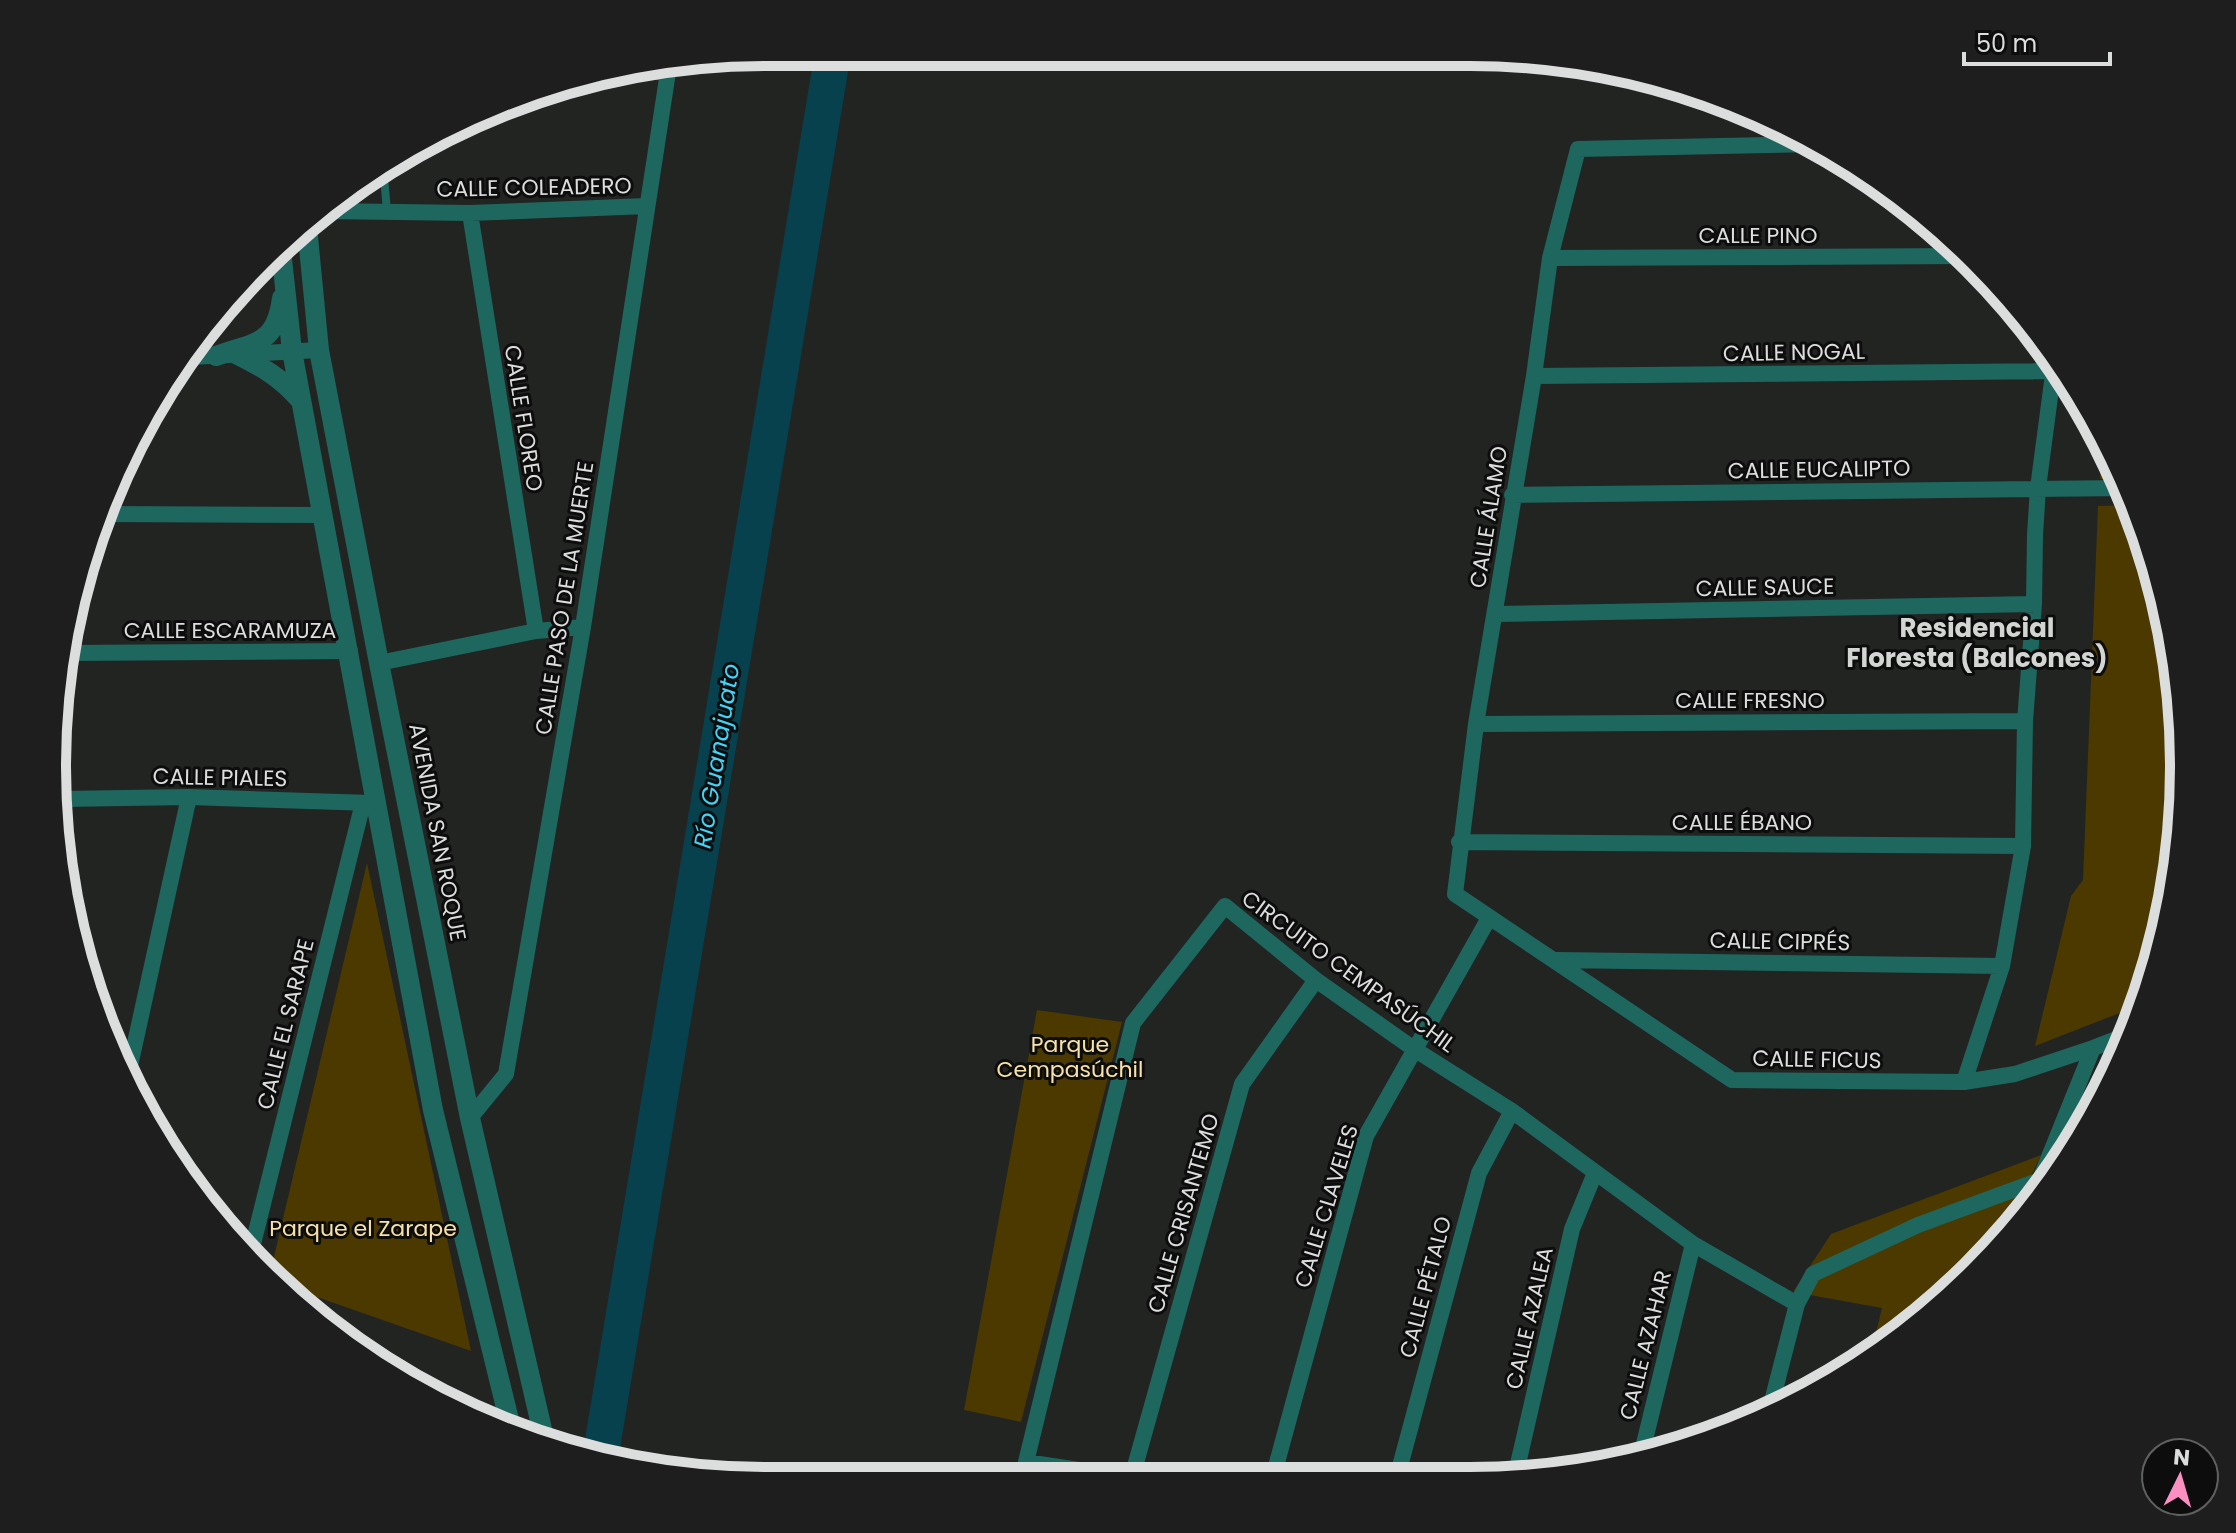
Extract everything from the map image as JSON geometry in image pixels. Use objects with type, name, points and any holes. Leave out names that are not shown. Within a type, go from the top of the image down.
[{"type":"street","name":"CALLE PASO DE LA MUERTE","points":[[470,1118],[506,1074],[583,627],[668,73]]},
{"type":"street","name":"CALLE ÁLAMO","points":[[1455,894],[1459,842],[1476,724],[1534,376],[1550,258],[1578,149],[1791,145]]},
{"type":"street","name":"CALLE COLEADERO","points":[[340,211],[470,213],[647,206]]},
{"type":"street","name":"CALLE FLOREO","points":[[470,213],[536,631]]},
{"type":"street","name":"AVENIDA SAN ROQUE","points":[[308,237],[319,350],[379,663],[470,1118],[542,1430]]},
{"type":"street","name":"CALLE PINO","points":[[1550,258],[1949,256]]},
{"type":"street","points":[[282,261],[292,351],[350,651],[370,803],[433,1110],[509,1418]]},
{"type":"street","points":[[226,355],[267,338],[280,318],[284,282]]},
{"type":"street","points":[[199,357],[319,350]]},
{"type":"street","points":[[226,355],[266,369],[286,383],[301,402]]},
{"type":"street","name":"CALLE NOGAL","points":[[1534,376],[2043,365]]},
{"type":"street","points":[[1964,1082],[2002,966],[2023,846],[2025,721],[2034,604],[2038,488],[2052,378]]},
{"type":"street","name":"CALLE EUCALIPTO","points":[[1512,495],[2112,488]]},
{"type":"street","points":[[113,514],[323,515]]},
{"type":"street","name":"CALLE SAUCE","points":[[1496,614],[2034,604]]},
{"type":"street","points":[[379,663],[536,631],[583,627]]},
{"type":"street","name":"CALLE ESCARAMUZA","points":[[75,653],[350,651]]},
{"type":"street","name":"CALLE FRESNO","points":[[1476,724],[2025,721]]},
{"type":"street","points":[[131,1061],[189,797]]},
{"type":"street","name":"CALLE PIALES","points":[[67,799],[189,797],[370,803]]},
{"type":"street","name":"CALLE EL SARAPE","points":[[253,1243],[370,803]]},
{"type":"street","name":"CALLE ÉBANO","points":[[1459,842],[2023,846]]},
{"type":"street","name":"CALLE FICUS","points":[[1455,894],[1732,1080],[1964,1082],[2015,1074],[2115,1040]]},
{"type":"street","name":"CIRCUITO CEMPASÚCHIL","points":[[1061,1467],[1026,1462],[1133,1023],[1225,906],[1316,980],[1414,1049],[1512,1111],[1693,1244],[1797,1304]]},
{"type":"street","name":"CALLE CLAVELES","points":[[1276,1467],[1366,1136],[1489,918]]},
{"type":"street","name":"CALLE CIPRÉS","points":[[1557,960],[2002,966]]},
{"type":"street","name":"CALLE CRISANTEMO","points":[[1135,1467],[1242,1084],[1316,980]]},
{"type":"street","points":[[2047,1163],[2093,1048]]},
{"type":"street","name":"CALLE PÉTALO","points":[[1400,1467],[1479,1173],[1512,1111]]},
{"type":"street","name":"CALLE AZALEA","points":[[1518,1466],[1572,1229],[1595,1173]]},
{"type":"street","points":[[1773,1398],[1797,1304],[1813,1274],[1918,1225],[2032,1183]]},
{"type":"street","name":"CALLE AZAHAR","points":[[1644,1445],[1693,1244]]},
{"type":"lane","points":[[384,180],[387,211]]},
{"type":"green space","points":[[2102,465],[2108,479],[2100,479]]},
{"type":"green space","points":[[2120,505],[2133,541],[2157,630],[2169,721],[2169,812],[2164,858],[2146,948],[2126,1010],[2035,1046],[2071,896],[2083,880],[2098,506]]},
{"type":"green space","name":"Parque el Zarape","points":[[367,863],[471,1351],[305,1293],[272,1263]]},
{"type":"green space","name":"Parque Cempasúchil","points":[[1037,1010],[1122,1022],[1021,1422],[964,1410]]},
{"type":"green space","points":[[2041,1155],[2021,1197],[1996,1228],[1931,1293],[1875,1337],[1882,1308],[1793,1292],[1831,1234]]},
{"type":"waterway","name":"Río Guanajuato","points":[[602,1447],[831,66]]},
{"type":"district","name":"Residencial Floresta (Balcones)","points":[[1977,643]]}]
